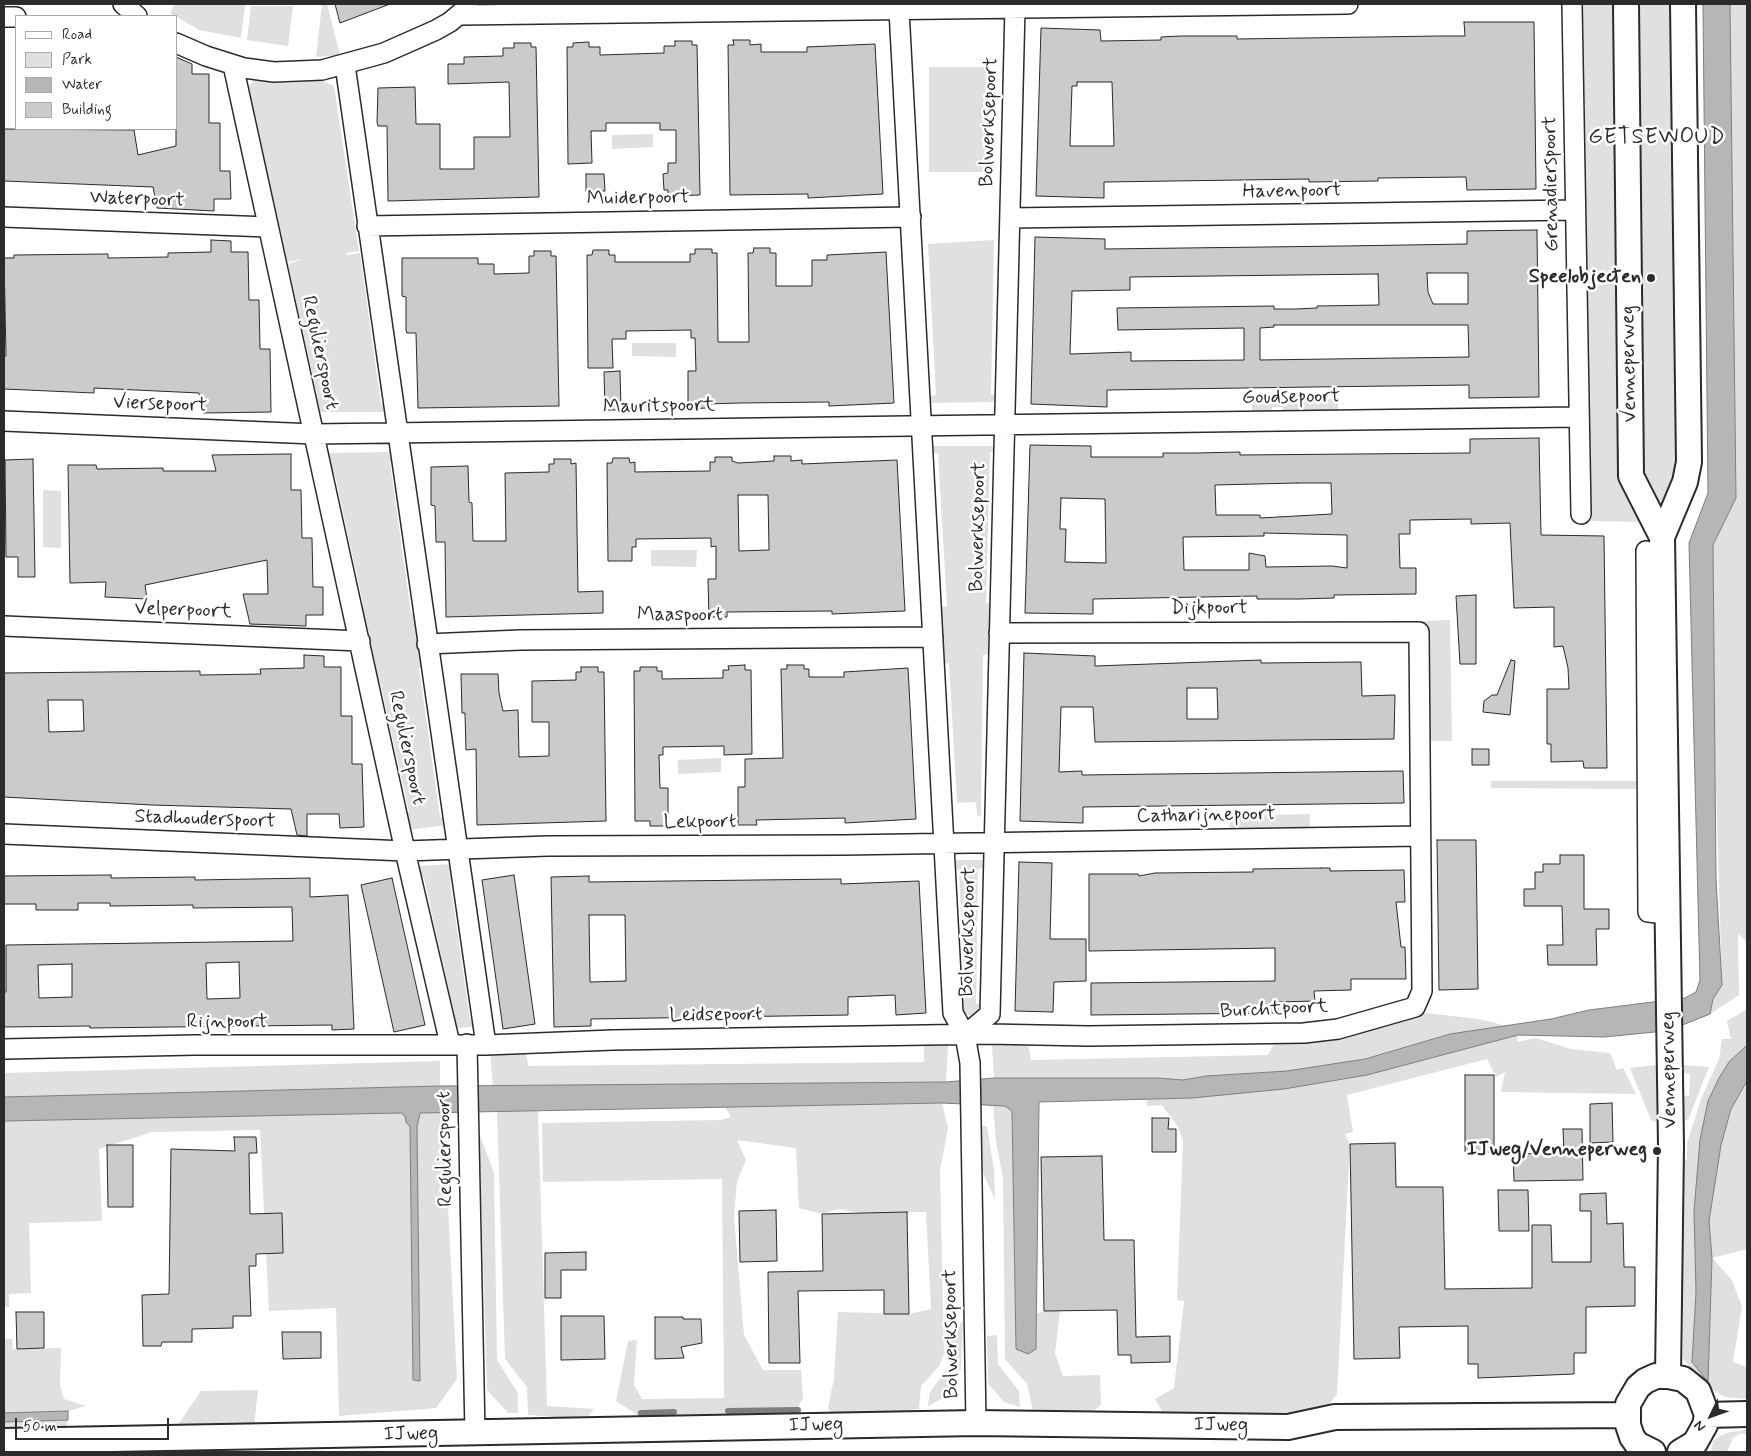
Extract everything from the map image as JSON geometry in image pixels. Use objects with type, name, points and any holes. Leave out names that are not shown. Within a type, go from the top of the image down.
[{"type":"street","points":[[123,4],[136,15]]},
{"type":"street","points":[[178,44],[233,65],[274,72],[322,70],[345,66],[384,53],[436,30],[465,9],[783,8],[899,10],[1132,5],[1348,4]]},
{"type":"street","name":"Grenadierspoort","points":[[1572,4],[1581,514]]},
{"type":"street","name":"Venneperweg","points":[[1626,4],[1631,476],[1654,544],[1667,914],[1670,1069],[1668,1376]]},
{"type":"street","name":"Venneperweg","points":[[1654,544],[1685,482],[1689,462],[1682,4]]},
{"type":"street","name":"Bolwerksepoort","points":[[966,1035],[990,1014],[1015,8]]},
{"type":"street","name":"Bolwerksepoort","points":[[899,10],[953,1012],[966,1035],[970,1063],[976,1423]]},
{"type":"street","name":"Regulierspoort","points":[[233,65],[405,851],[467,1044]]},
{"type":"street","name":"Regulierspoort","points":[[345,66],[457,848],[467,1044],[475,1433]]},
{"type":"street","name":"Havenpoort","points":[[1010,218],[1575,210]]},
{"type":"street","name":"Waterpoort","points":[[4,217],[268,227]]},
{"type":"street","name":"Muiderpoort","points":[[367,226],[910,217]]},
{"type":"street","name":"Goudsepoort","points":[[922,426],[1578,417]]},
{"type":"street","name":"Viersepoort","points":[[4,421],[314,434],[397,433]]},
{"type":"street","name":"Mauritspoort","points":[[397,433],[922,426]]},
{"type":"street","name":"Velperpoort","points":[[4,626],[360,641]]},
{"type":"street","name":"Dijkpoort","points":[[999,633],[1419,632]]},
{"type":"street","name":"Burchtpoort","points":[[966,1035],[1195,1035],[1322,1032],[1338,1030],[1415,1007],[1422,990],[1419,632]]},
{"type":"street","name":"Maaspoort","points":[[427,644],[528,640],[933,637]]},
{"type":"street","name":"Stadhouderspoort","points":[[4,834],[405,851],[457,848]]},
{"type":"street","name":"Catharijnepoort","points":[[943,842],[1420,836]]},
{"type":"street","name":"Lekpoort","points":[[457,848],[943,842]]},
{"type":"street","name":"Leidsepoort","points":[[467,1044],[966,1035]]},
{"type":"street","name":"Rijnpoort","points":[[4,1049],[467,1044]]},
{"type":"street","points":[[1653,1452],[1646,1450],[1632,1437],[1627,1415],[1628,1404],[1638,1387],[1645,1381],[1656,1376],[1668,1376],[1683,1379],[1698,1391],[1707,1415],[1705,1425],[1695,1443],[1680,1452]]},
{"type":"street","points":[[1707,1415],[1747,1414]]},
{"type":"street","name":"IJweg","points":[[4,1441],[976,1423],[1288,1427],[1335,1417],[1627,1415]]},
{"type":"green space","points":[[175,4],[245,5],[241,38],[199,30],[178,18],[178,15],[170,13]]},
{"type":"green space","points":[[322,4],[327,4],[340,55],[316,57]]},
{"type":"green space","points":[[1581,4],[1622,4],[1628,485],[1645,522],[1588,521]]},
{"type":"green space","points":[[1634,4],[1674,4],[1677,477],[1661,510],[1643,473]]},
{"type":"green space","points":[[1730,4],[1747,4],[1747,942],[1738,934],[1739,995],[1710,1014],[1713,999],[1722,985],[1715,751],[1713,546],[1736,498]]},
{"type":"green space","points":[[251,6],[293,6],[288,46],[247,40]]},
{"type":"green space","points":[[929,67],[989,67],[989,172],[929,172]]},
{"type":"green space","points":[[255,80],[287,83],[319,80],[334,86],[359,251],[346,253],[347,255],[360,253],[381,404],[387,403],[388,412],[315,412],[311,396],[317,395],[288,264],[303,259],[287,262],[248,87]]},
{"type":"green space","points":[[653,134],[653,147],[612,149],[612,135]]},
{"type":"green space","points":[[994,240],[991,394],[999,396],[1000,402],[928,403],[927,397],[936,395],[928,244]]},
{"type":"green space","points":[[632,343],[676,343],[676,357],[632,356]]},
{"type":"green space","points":[[1338,399],[1338,413],[1283,413],[1283,407],[1272,407],[1272,413],[1252,413],[1252,400]]},
{"type":"green space","points":[[929,446],[999,446],[998,452],[990,452],[986,603],[994,604],[992,653],[983,655],[981,816],[977,816],[976,802],[957,803],[949,663],[943,664],[939,607],[947,606],[938,453],[928,453]]},
{"type":"green space","points":[[394,452],[394,463],[390,463],[411,613],[416,613],[424,667],[419,668],[440,817],[445,817],[447,825],[407,830],[403,813],[409,812],[380,682],[374,683],[357,606],[363,604],[335,475],[329,476],[324,453]]},
{"type":"green space","points":[[43,490],[61,491],[61,548],[43,547]]},
{"type":"green space","points":[[651,550],[697,550],[696,567],[651,566]]},
{"type":"green space","points":[[1450,620],[1452,741],[1425,741],[1423,621]]},
{"type":"green space","points":[[721,758],[721,772],[678,774],[678,760]]},
{"type":"green space","points":[[1491,781],[1640,781],[1640,789],[1491,788]]},
{"type":"green space","points":[[1310,814],[1310,829],[1230,830],[1229,816]]},
{"type":"green space","points":[[951,860],[986,860],[987,867],[978,869],[976,1004],[983,1003],[984,1010],[979,1015],[968,1015],[959,1010],[959,1000],[965,999],[959,870],[950,867]]},
{"type":"green space","points":[[452,864],[456,881],[450,881],[470,1019],[476,1018],[477,1026],[451,1029],[447,1010],[453,1009],[424,878],[417,878],[418,866]]},
{"type":"green space","points":[[1747,1009],[1747,1045],[1742,1049],[1700,1140],[1692,1362],[1710,1287],[1712,1258],[1732,1280],[1742,1307],[1733,1362],[1747,1367],[1747,1399],[1725,1397],[1709,1388],[1683,1359],[1682,1161],[1687,1159],[1687,1143],[1701,1099],[1719,1059],[1722,1039],[1731,1039],[1727,1021]]},
{"type":"green space","points":[[1426,1013],[1479,1019],[1507,1026],[1450,1034],[1359,1060],[1287,1071],[1206,1076],[1183,1080],[1158,1078],[994,1078],[992,1045],[1028,1044],[1031,1060],[1268,1055],[1276,1040],[1338,1037]]},
{"type":"green space","points":[[1518,1035],[1517,1042],[1536,1038],[1571,1049],[1610,1053],[1617,1070],[1623,1068],[1636,1094],[1501,1092],[1505,1072],[1496,1077],[1487,1059],[1347,1095],[1353,1132],[1345,1134],[1350,1144],[1337,1394],[1327,1407],[1305,1412],[1164,1415],[1155,1399],[1174,1388],[1184,1301],[1177,1300],[1183,1141],[1178,1127],[1162,1105],[1147,1106],[1147,1099],[1192,1098],[1284,1089],[1367,1075]]},
{"type":"green space","points":[[948,1045],[946,1082],[493,1086],[490,1052],[526,1050],[528,1066],[924,1062],[924,1046]]},
{"type":"green space","points":[[440,1061],[440,1086],[4,1097],[4,1073]]},
{"type":"green space","points":[[1656,1065],[1656,1122],[1651,1120],[1630,1068]]},
{"type":"green space","points":[[1682,1065],[1709,1067],[1688,1120],[1683,1120],[1683,1096],[1689,1096],[1690,1074],[1683,1073]]},
{"type":"green space","points":[[1747,1081],[1747,1249],[1712,1258],[1709,1221],[1721,1145],[1731,1109]]},
{"type":"green space","points":[[942,1103],[948,1128],[940,1170],[944,1354],[939,1366],[921,1386],[919,1409],[842,1418],[834,1416],[828,1408],[834,1378],[838,1312],[909,1314],[931,1309],[926,1212],[882,1213],[868,1285],[860,1213],[838,1209],[822,1214],[799,1208],[796,1148],[737,1140],[746,1160],[737,1181],[734,1217],[744,1335],[763,1370],[801,1370],[803,1398],[793,1417],[650,1423],[616,1401],[628,1341],[637,1340],[634,1385],[642,1399],[724,1398],[722,1179],[543,1182],[542,1123],[721,1120],[731,1117],[725,1107]]},
{"type":"green space","points":[[993,1105],[1005,1105],[1012,1110],[1016,1349],[1036,1349],[1037,1314],[1044,1311],[1060,1311],[1055,1353],[1063,1376],[1100,1375],[1101,1404],[1092,1413],[1033,1411],[1027,1384],[1005,1359],[1003,1179],[996,1141]]},
{"type":"green space","points":[[497,1111],[538,1111],[547,1406],[594,1409],[585,1419],[528,1415],[527,1387],[505,1359]]},
{"type":"green space","points":[[443,1112],[457,1379],[436,1408],[339,1416],[336,1308],[269,1311],[260,1130],[152,1132],[99,1149],[102,1221],[29,1223],[31,1293],[9,1294],[9,1307],[4,1307],[4,1121]]},
{"type":"green space","points":[[980,1126],[987,1126],[994,1170],[995,1199],[980,1167]]},
{"type":"green space","points":[[479,1133],[494,1173],[497,1360],[518,1393],[518,1413],[508,1413],[487,1390]]},
{"type":"green space","points":[[963,1322],[961,1369],[943,1398],[928,1406],[930,1392],[950,1365],[950,1330]]},
{"type":"green space","points":[[997,1335],[998,1364],[1019,1391],[1020,1407],[1004,1402],[988,1383],[987,1336]]},
{"type":"green space","points":[[4,1339],[12,1339],[13,1349],[61,1348],[60,1385],[64,1399],[86,1406],[68,1411],[4,1413]]},
{"type":"green space","points":[[258,1390],[254,1426],[175,1429],[201,1391]]},
{"type":"green space","points":[[68,1420],[66,1429],[4,1430],[4,1422]]},
{"type":"green space","points":[[1747,1430],[1747,1434],[1739,1434],[1733,1438],[1727,1452],[1711,1452],[1713,1441],[1720,1436],[1730,1432]]},
{"type":"water","points":[[1703,4],[1730,4],[1736,498],[1713,545],[1716,879],[1722,985],[1713,999],[1710,1014],[1685,1024],[1655,1032],[1604,1037],[1518,1035],[1367,1075],[1284,1089],[1192,1098],[1039,1102],[1036,1349],[1028,1354],[1016,1349],[1012,1111],[1005,1106],[942,1103],[420,1113],[417,1127],[420,1381],[413,1380],[410,1127],[406,1122],[405,1116],[401,1113],[4,1121],[4,1097],[440,1086],[946,1082],[994,1078],[1158,1078],[1183,1080],[1206,1076],[1287,1071],[1365,1059],[1450,1034],[1551,1019],[1589,1010],[1685,998],[1696,992],[1700,980],[1689,543],[1708,493]]},
{"type":"water","points":[[1747,1045],[1747,1081],[1731,1109],[1721,1145],[1709,1221],[1712,1258],[1708,1382],[1692,1362],[1696,1292],[1694,1211],[1700,1140],[1708,1101],[1719,1078],[1729,1062]]},
{"type":"water","points":[[68,1411],[68,1420],[4,1422],[4,1413]]},
{"type":"building","points":[[335,4],[390,4],[340,23]]},
{"type":"building","points":[[1464,22],[1534,22],[1536,189],[1467,190],[1466,177],[1378,178],[1378,181],[1309,182],[1309,179],[1104,182],[1104,198],[1036,196],[1041,28],[1100,30],[1101,41],[1161,40],[1161,37],[1181,36],[1237,36],[1237,39],[1465,36]],"holes":[[[1077,82],[1112,82],[1114,146],[1070,146],[1072,86],[1077,86]]]},
{"type":"building","points":[[733,40],[750,40],[750,45],[761,44],[761,52],[807,52],[807,47],[875,44],[883,194],[808,198],[808,194],[730,195],[728,45],[734,45]]},
{"type":"building","points":[[675,41],[692,41],[692,45],[697,45],[700,195],[668,196],[668,190],[664,190],[663,174],[668,173],[668,163],[676,163],[676,130],[660,130],[660,123],[606,123],[606,131],[591,131],[592,163],[568,164],[567,47],[573,47],[573,43],[589,42],[589,47],[600,47],[600,55],[664,53],[664,46],[675,46]]},
{"type":"building","points":[[514,43],[531,43],[531,47],[536,47],[539,197],[388,201],[387,126],[378,126],[377,122],[378,88],[415,87],[416,124],[440,124],[440,169],[474,169],[474,137],[510,137],[509,82],[448,84],[448,64],[464,64],[464,57],[503,56],[503,48],[514,48]]},
{"type":"building","points":[[178,58],[192,64],[192,74],[209,74],[209,123],[220,123],[220,171],[230,171],[231,199],[214,199],[214,211],[157,208],[153,187],[4,181],[4,129],[134,130],[138,155],[176,146],[176,130],[178,130]]},
{"type":"building","points":[[586,174],[604,174],[605,191],[586,192]]},
{"type":"building","points":[[1537,230],[1539,397],[1469,398],[1469,385],[1313,387],[1107,390],[1107,407],[1031,404],[1035,237],[1105,239],[1105,249],[1344,246],[1467,244],[1467,231]],"holes":[[[1427,273],[1468,273],[1468,304],[1433,304],[1428,292]],[[1378,274],[1379,305],[1317,306],[1317,308],[1296,309],[1274,309],[1274,306],[1117,308],[1118,330],[1244,328],[1244,360],[1131,361],[1131,352],[1070,354],[1072,291],[1130,290],[1130,277]],[[1274,325],[1468,325],[1469,357],[1260,360],[1260,328],[1274,327]]]},
{"type":"building","points":[[211,240],[231,241],[231,252],[248,252],[249,300],[259,300],[260,349],[270,349],[271,412],[203,413],[199,393],[94,388],[94,393],[4,389],[4,356],[6,356],[4,258],[14,258],[14,255],[108,254],[108,258],[168,257],[168,253],[211,252]]},
{"type":"building","points":[[754,248],[770,248],[770,253],[776,253],[776,286],[812,286],[812,260],[827,260],[827,255],[886,252],[894,403],[829,406],[829,402],[740,403],[706,404],[706,408],[688,409],[688,371],[696,371],[695,338],[691,338],[691,330],[626,331],[626,339],[612,339],[613,368],[588,368],[587,255],[592,255],[593,250],[609,250],[609,255],[615,255],[615,262],[690,262],[690,254],[695,254],[695,249],[712,249],[712,253],[717,253],[718,342],[749,342],[748,253],[753,253]]},
{"type":"building","points":[[534,251],[551,251],[551,256],[556,256],[559,406],[418,408],[416,333],[407,333],[406,330],[406,297],[402,296],[402,258],[478,258],[478,264],[494,264],[494,274],[529,273],[529,256],[534,256]]},
{"type":"building","points":[[620,371],[621,410],[605,410],[604,372]]},
{"type":"building","points":[[1539,438],[1541,535],[1604,536],[1607,768],[1584,768],[1583,761],[1551,762],[1551,744],[1547,744],[1547,689],[1569,689],[1568,668],[1563,646],[1554,647],[1554,607],[1514,608],[1510,523],[1471,524],[1471,519],[1410,520],[1410,534],[1399,534],[1400,568],[1416,568],[1416,594],[1334,595],[1334,598],[1299,599],[1257,599],[1257,596],[1093,599],[1093,614],[1025,613],[1030,445],[1091,446],[1091,457],[1163,457],[1163,453],[1240,452],[1240,455],[1470,453],[1470,439]],"holes":[[[1331,483],[1332,514],[1260,518],[1260,515],[1216,515],[1215,485]],[[1061,498],[1105,499],[1106,563],[1065,562],[1066,529],[1060,529]],[[1264,533],[1347,535],[1347,568],[1332,566],[1266,567],[1265,556],[1249,553],[1249,570],[1184,570],[1183,537],[1264,536]]]},
{"type":"building","points":[[291,454],[291,490],[301,490],[302,538],[312,538],[313,587],[323,587],[323,615],[306,615],[306,626],[250,624],[243,594],[268,594],[267,560],[145,585],[147,599],[105,597],[106,582],[70,583],[68,465],[96,465],[97,469],[163,468],[163,471],[216,471],[212,455]]},
{"type":"building","points":[[774,456],[791,456],[791,461],[802,460],[802,464],[897,460],[905,611],[832,614],[832,611],[727,612],[727,617],[709,617],[708,579],[716,579],[716,546],[711,547],[711,538],[636,539],[636,547],[632,547],[632,561],[608,561],[607,463],[612,463],[613,458],[629,458],[630,463],[635,462],[635,472],[710,471],[710,462],[715,462],[715,457],[732,457],[732,461],[738,463],[774,461]],"holes":[[[738,495],[768,495],[769,550],[739,551]]]},
{"type":"building","points":[[33,459],[35,577],[18,577],[18,557],[6,557],[5,460]]},
{"type":"building","points":[[554,459],[571,459],[571,464],[576,463],[578,592],[603,591],[603,613],[446,617],[445,542],[436,542],[435,506],[431,505],[431,467],[468,466],[469,502],[472,503],[473,541],[506,541],[505,473],[549,472],[549,464],[554,464]]},
{"type":"building","points":[[1476,595],[1476,664],[1460,664],[1456,596]]},
{"type":"building","points":[[1024,653],[1095,656],[1095,666],[1261,660],[1261,663],[1361,662],[1362,696],[1395,695],[1394,739],[1095,742],[1093,707],[1061,707],[1059,772],[1082,771],[1082,775],[1403,771],[1404,803],[1083,807],[1083,823],[1020,821]],"holes":[[[1187,688],[1217,688],[1218,719],[1187,719]]]},
{"type":"building","points":[[304,655],[324,656],[324,667],[341,667],[341,716],[352,716],[352,764],[362,764],[364,827],[340,828],[339,814],[307,814],[307,836],[297,835],[291,809],[152,805],[4,797],[4,673],[200,671],[200,675],[261,674],[260,669],[304,668]],"holes":[[[48,700],[83,700],[84,731],[49,732]]]},
{"type":"building","points":[[1511,660],[1515,661],[1510,715],[1483,712],[1484,701],[1492,695],[1497,695]]},
{"type":"building","points":[[745,665],[745,670],[751,670],[752,754],[724,755],[724,746],[663,747],[663,755],[659,755],[660,788],[668,788],[668,826],[650,826],[650,821],[635,821],[634,671],[640,671],[640,667],[657,667],[657,671],[662,671],[662,679],[723,678],[723,670],[729,670],[728,666]]},
{"type":"building","points":[[787,665],[804,665],[804,669],[809,669],[809,677],[844,677],[844,672],[908,668],[916,819],[845,823],[845,818],[756,820],[757,825],[738,825],[738,787],[745,787],[745,759],[783,758],[781,669],[787,669]]},
{"type":"building","points":[[581,667],[598,667],[598,672],[604,672],[606,821],[477,825],[476,749],[466,750],[465,713],[462,713],[461,674],[498,674],[499,693],[503,711],[518,710],[519,757],[549,756],[549,722],[532,722],[532,681],[576,680],[576,672],[581,672]]},
{"type":"building","points":[[1472,749],[1489,749],[1489,765],[1472,765]]},
{"type":"building","points":[[1437,840],[1476,840],[1478,989],[1439,990]]},
{"type":"building","points":[[1560,855],[1584,855],[1584,909],[1609,909],[1609,929],[1596,929],[1597,965],[1548,965],[1547,945],[1563,945],[1562,906],[1524,906],[1524,889],[1535,889],[1535,872],[1543,872],[1543,864],[1560,864]]},
{"type":"building","points":[[1019,862],[1052,863],[1050,939],[1086,939],[1086,981],[1054,982],[1053,1012],[1015,1011]]},
{"type":"building","points":[[1330,868],[1330,871],[1404,870],[1405,902],[1396,902],[1401,947],[1405,947],[1406,979],[1351,979],[1351,990],[1314,991],[1315,1001],[1278,1002],[1278,1013],[1091,1015],[1091,983],[1275,981],[1275,948],[1089,951],[1089,874],[1138,874],[1139,876],[1155,873],[1253,872],[1253,869]]},
{"type":"building","points":[[111,875],[111,878],[195,877],[195,880],[310,878],[310,897],[348,895],[354,1029],[332,1030],[332,1025],[90,1028],[90,1026],[4,1027],[6,945],[293,941],[292,907],[193,908],[193,905],[110,906],[110,903],[78,903],[78,910],[36,910],[36,904],[4,904],[4,876]],"holes":[[[239,962],[240,998],[207,999],[206,963]],[[72,964],[72,997],[39,998],[38,965]]]},
{"type":"building","points":[[514,875],[535,1024],[503,1029],[482,880]]},
{"type":"building","points":[[589,876],[589,882],[841,879],[841,884],[919,881],[926,1013],[896,1015],[895,995],[848,997],[848,1015],[591,1019],[591,1026],[554,1027],[551,877]],"holes":[[[589,915],[625,915],[626,981],[590,982]]]},
{"type":"building","points":[[392,878],[425,1025],[394,1032],[361,885]]},
{"type":"building","points":[[1465,1075],[1494,1075],[1494,1152],[1465,1152]]},
{"type":"building","points":[[1612,1103],[1613,1142],[1590,1143],[1590,1104]]},
{"type":"building","points":[[1152,1118],[1169,1118],[1168,1129],[1176,1129],[1176,1152],[1152,1152]]},
{"type":"building","points":[[1563,1129],[1582,1129],[1583,1180],[1514,1181],[1513,1154],[1564,1153]]},
{"type":"building","points":[[234,1137],[256,1137],[257,1153],[249,1153],[250,1214],[282,1213],[283,1253],[256,1254],[256,1266],[249,1266],[251,1316],[233,1316],[233,1328],[192,1329],[192,1342],[162,1342],[161,1346],[143,1346],[142,1295],[169,1294],[171,1149],[235,1151]]},
{"type":"building","points":[[1395,1143],[1396,1187],[1443,1187],[1445,1289],[1532,1288],[1532,1225],[1551,1225],[1552,1262],[1591,1262],[1591,1211],[1580,1211],[1580,1194],[1606,1193],[1607,1224],[1623,1223],[1624,1267],[1635,1267],[1635,1306],[1586,1307],[1586,1353],[1574,1353],[1574,1374],[1478,1378],[1478,1364],[1468,1364],[1468,1326],[1399,1327],[1400,1358],[1354,1359],[1350,1144]]},
{"type":"building","points":[[107,1145],[133,1145],[133,1207],[108,1207]]},
{"type":"building","points":[[1102,1156],[1104,1240],[1134,1240],[1136,1337],[1170,1336],[1170,1362],[1131,1363],[1131,1355],[1118,1355],[1117,1310],[1044,1311],[1041,1157]]},
{"type":"building","points":[[1498,1190],[1528,1190],[1529,1231],[1499,1231]]},
{"type":"building","points":[[776,1210],[777,1261],[740,1262],[739,1211]]},
{"type":"building","points":[[907,1212],[909,1314],[884,1314],[884,1290],[798,1291],[800,1363],[769,1363],[768,1272],[823,1271],[822,1214]]},
{"type":"building","points":[[586,1252],[586,1270],[561,1270],[561,1298],[545,1298],[545,1253]]},
{"type":"building","points":[[16,1312],[44,1312],[44,1348],[17,1349]]},
{"type":"building","points":[[561,1316],[604,1316],[605,1359],[561,1360]]},
{"type":"building","points":[[655,1317],[701,1319],[702,1343],[681,1347],[684,1358],[655,1359]]},
{"type":"building","points":[[282,1332],[321,1332],[321,1358],[283,1359]]},
{"type":"waterway","points":[[728,1411],[798,1410]]},
{"type":"waterway","points":[[641,1413],[674,1412]]},
{"type":"place","name":"Speelobjecten","points":[[1651,278]]},
{"type":"place","name":"IJweg/Venneperweg","points":[[1657,1151]]},
{"type":"district","name":"GETSEWOUD","points":[[1657,138]]}]
